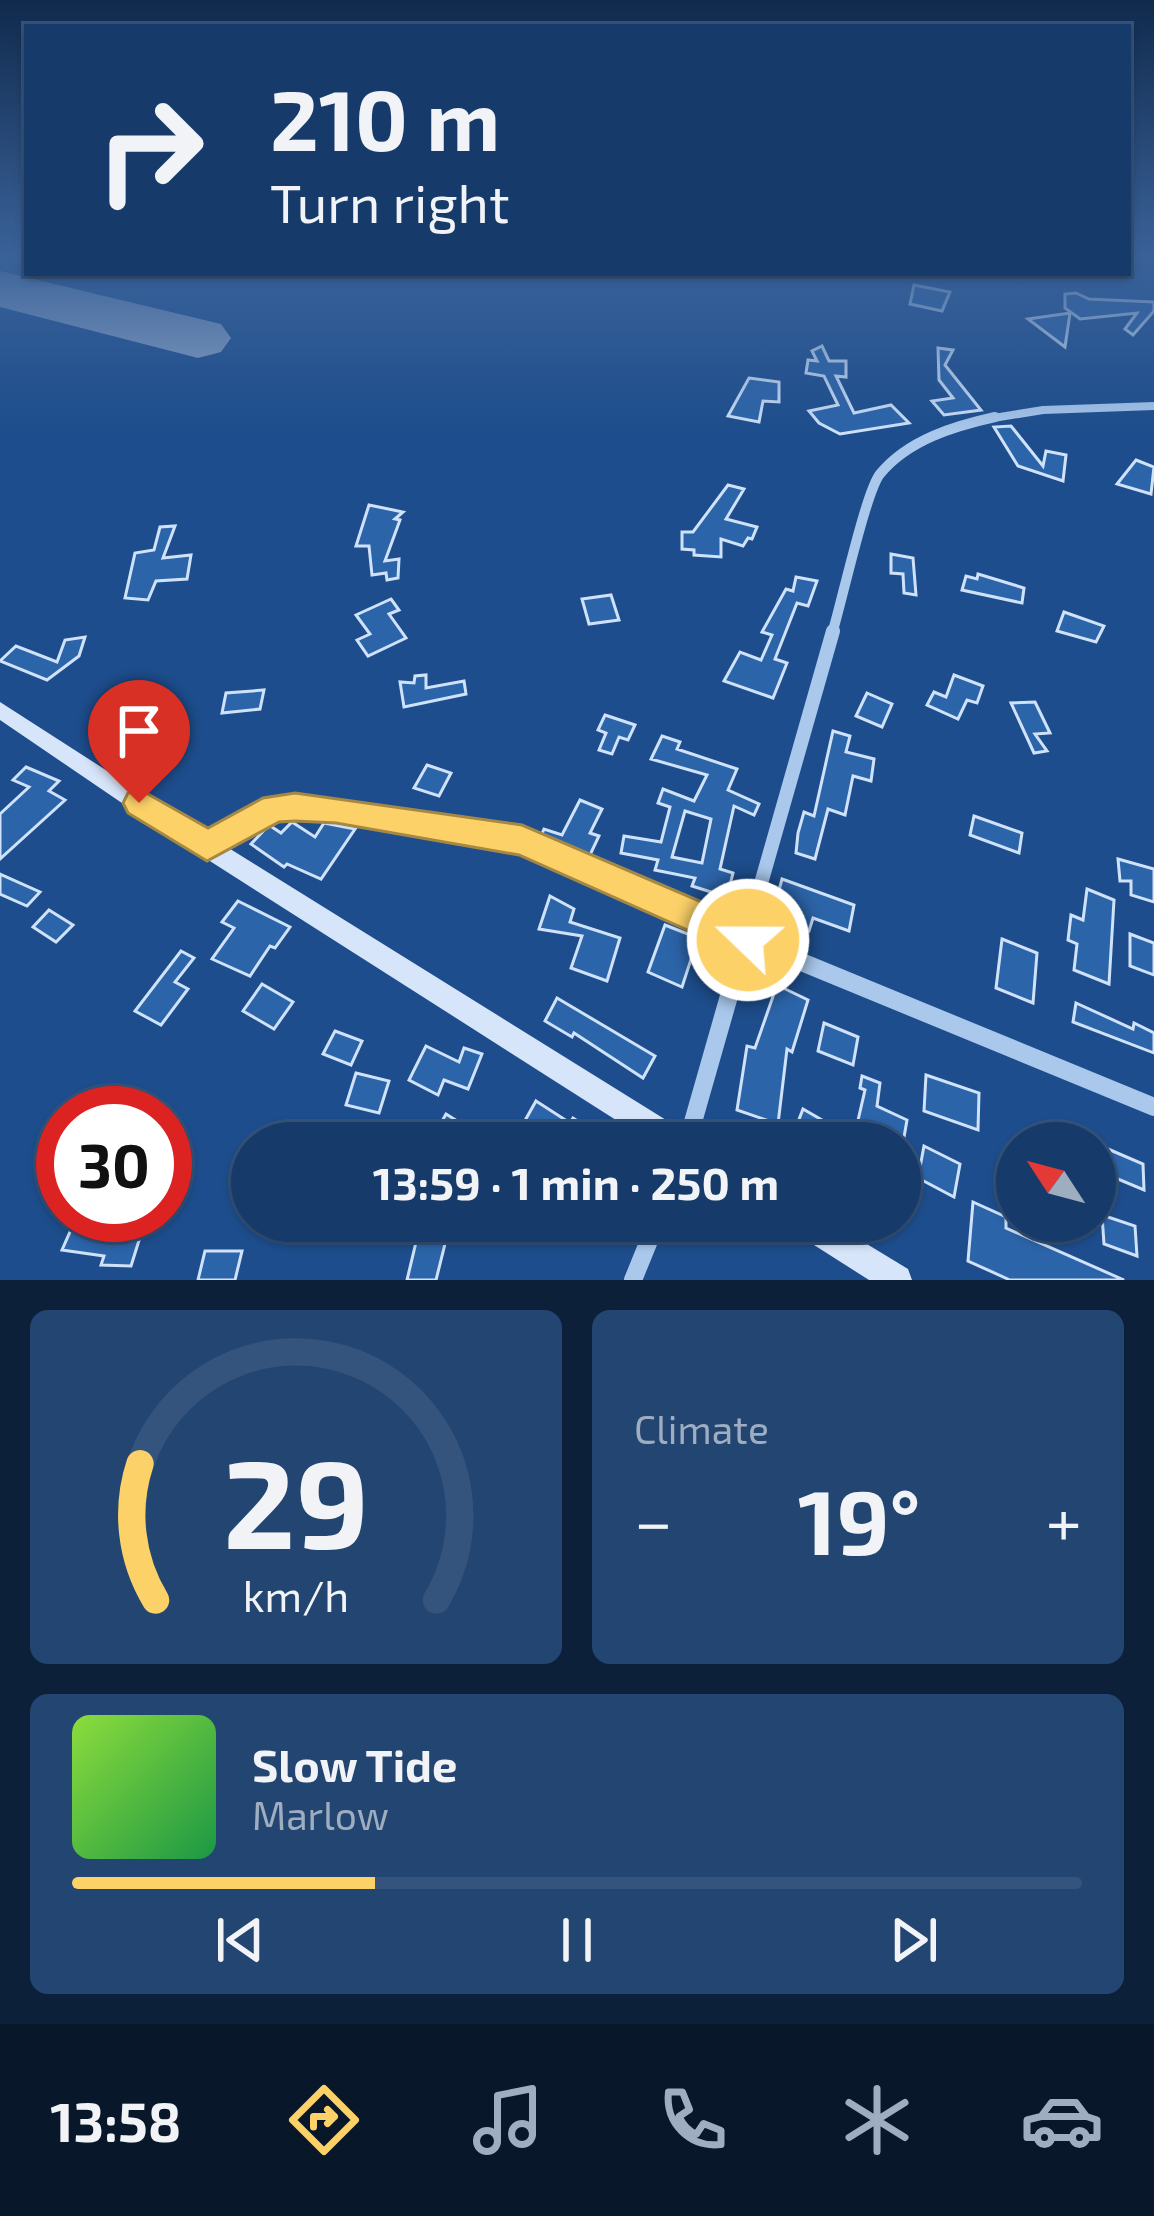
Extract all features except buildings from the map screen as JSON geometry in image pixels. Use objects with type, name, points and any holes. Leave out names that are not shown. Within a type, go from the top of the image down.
[{"type":"street","points":[[693,1122],[877,477],[898,452],[949,425],[1154,406]]},
{"type":"street","points":[[0,710],[644,1122]]},
{"type":"street","points":[[207,846],[274,808],[295,807],[336,809],[522,840],[748,940],[1154,1107]]},
{"type":"street","points":[[633,1280],[648,1242]]},
{"type":"street","points":[[836,1242],[897,1280]]},
{"type":"runway","points":[[104,315],[198,338]]},
{"type":"route","points":[[139,803],[207,846],[274,808],[295,807],[336,809],[522,840],[582,863],[598,878],[748,940]]}]
